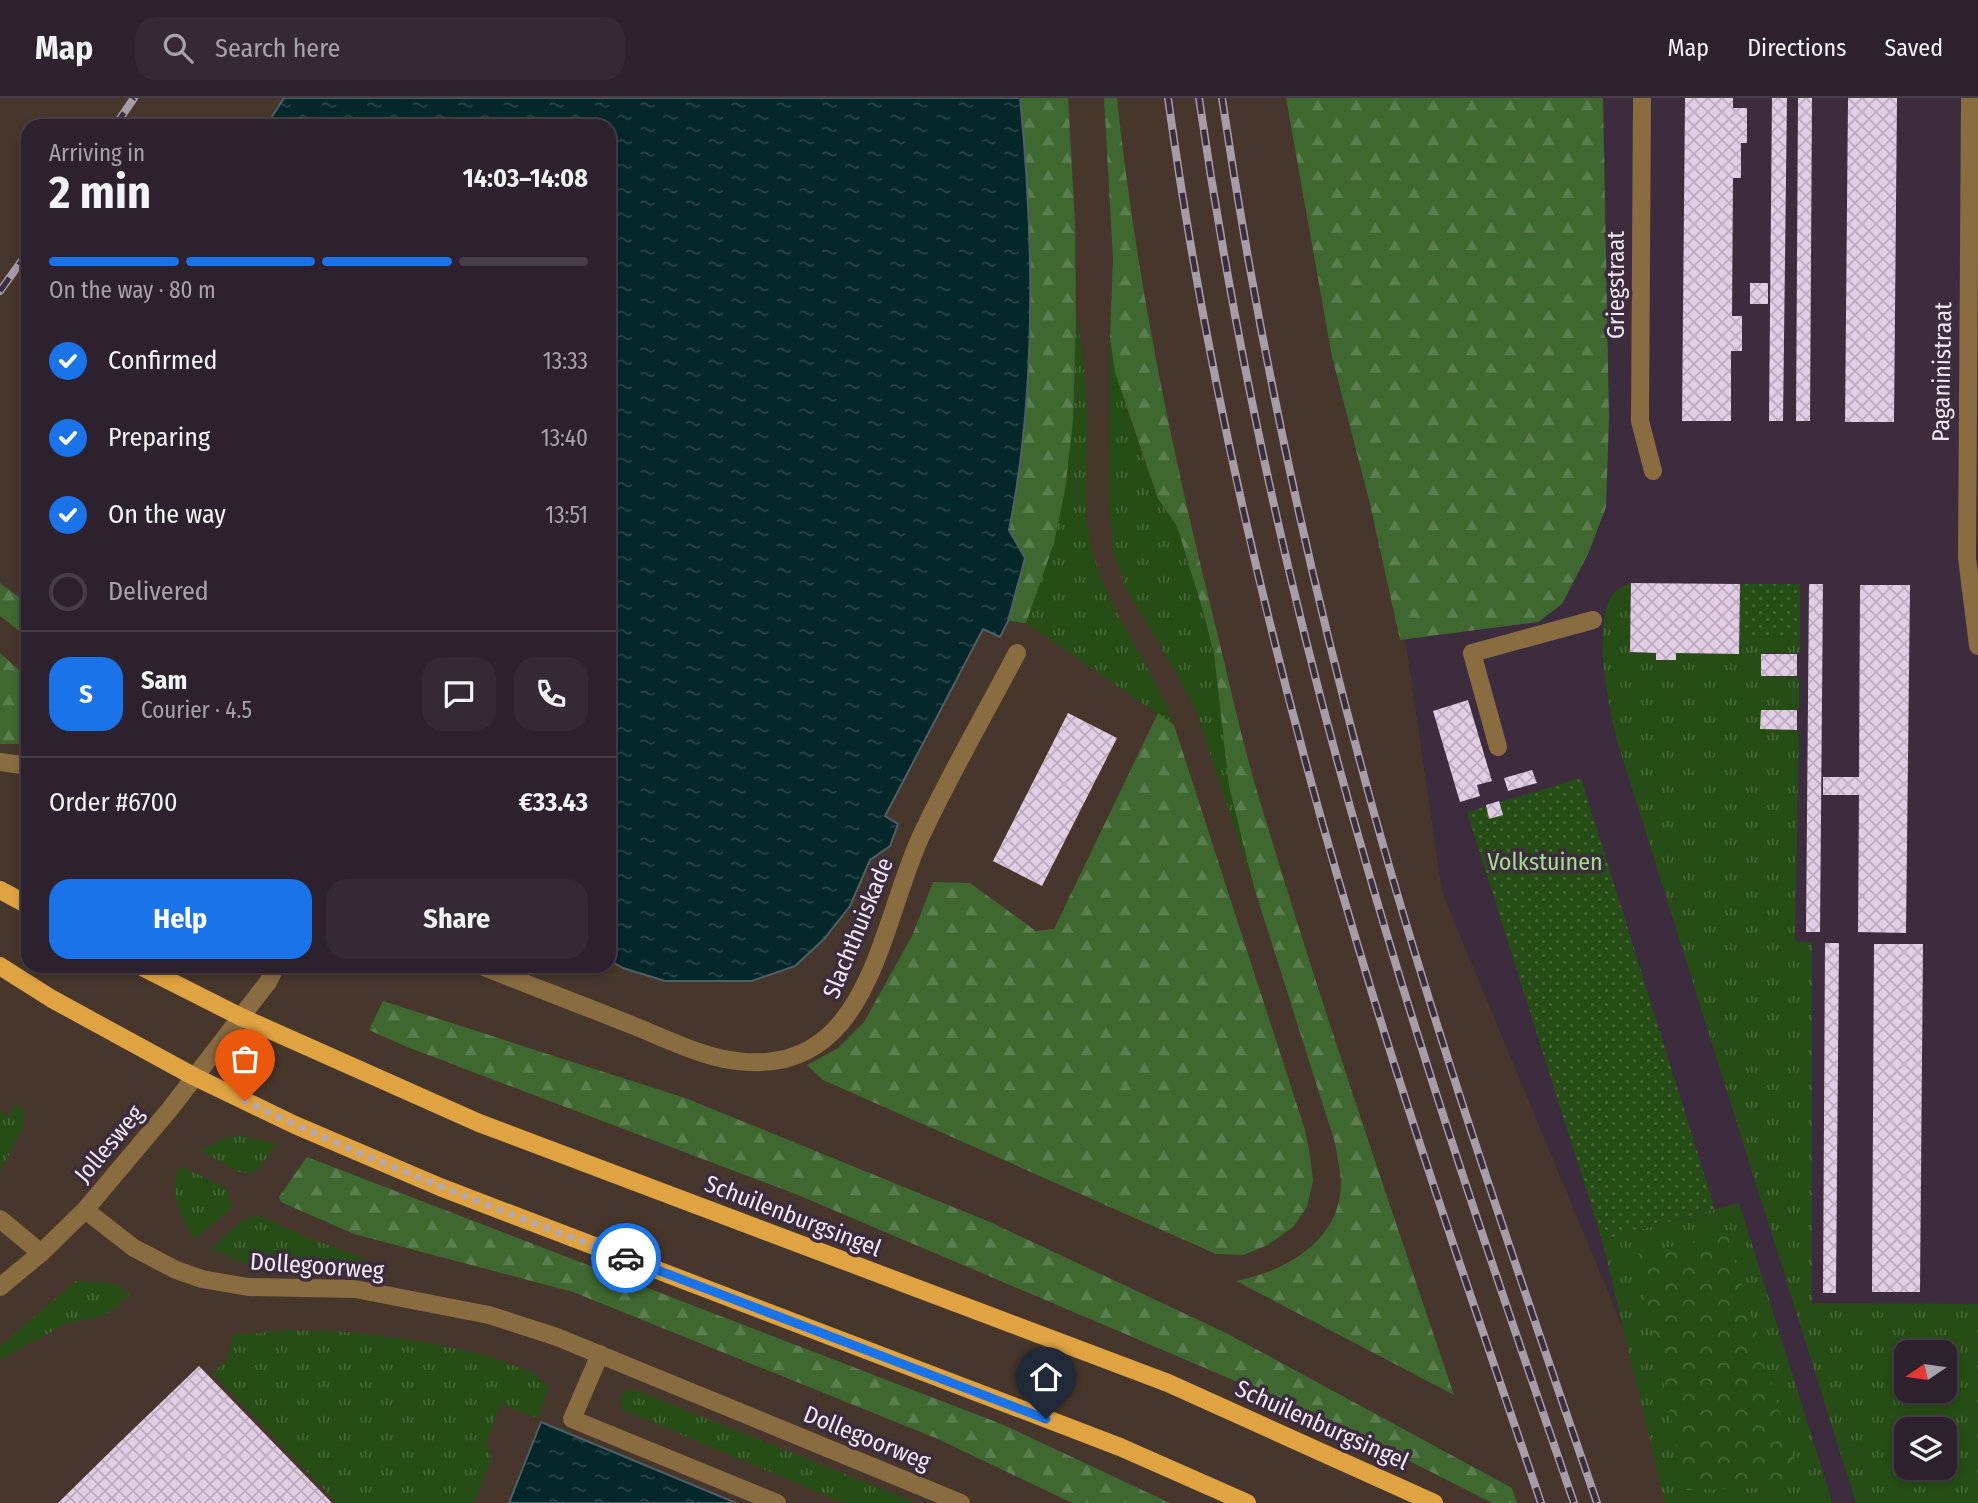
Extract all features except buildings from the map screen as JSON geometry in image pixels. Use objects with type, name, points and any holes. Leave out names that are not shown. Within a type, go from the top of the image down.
[{"type":"main road","points":[[0,890],[21,901]]},
{"type":"main road","points":[[0,966],[52,999],[195,1077],[295,1125],[440,1187],[1120,1447],[1247,1503]]},
{"type":"main road","name":"Schuilenburgsingel","points":[[154,973],[241,1017],[479,1123],[1168,1383],[1434,1503]]},
{"type":"street","name":"Griegstraat","points":[[1642,98],[1640,421],[1653,471]]},
{"type":"street","name":"Paganinistraat","points":[[1970,98],[1972,462],[1967,558],[1978,646]]},
{"type":"street","points":[[1498,747],[1472,653],[1593,620]]},
{"type":"street","name":"Slachthuiskade","points":[[499,973],[724,1059],[770,1061],[803,1052],[832,1033],[845,1020],[862,993],[920,837],[1017,653]]},
{"type":"street","points":[[0,762],[21,765]]},
{"type":"street","points":[[241,1017],[272,973]]},
{"type":"street","name":"Jollesweg","points":[[0,1287],[85,1210],[130,1159],[241,1017]]},
{"type":"street","name":"Dollegoorweg","points":[[85,1210],[134,1248],[176,1270],[202,1279],[248,1287],[355,1289],[489,1315],[557,1336],[961,1503]]},
{"type":"street","points":[[0,1219],[41,1252]]},
{"type":"street","points":[[600,1354],[572,1419],[777,1503]]},
{"type":"shaded area","points":[[0,98],[1327,98],[1442,892],[1673,1448],[1725,1503],[0,1503]]},
{"type":"green space","points":[[1020,98],[1068,98],[1075,222],[1073,421],[1065,490],[1054,543],[1026,623],[1008,621],[1025,558],[1009,530],[1024,424],[1030,314],[1028,205]]},
{"type":"green space","points":[[1104,98],[1117,98],[1134,232],[1170,431],[1247,756],[1329,1023],[1454,1395],[1236,1281],[1292,1261],[1322,1236],[1339,1202],[1341,1176],[1335,1143],[1254,887],[1229,786],[1214,654],[1203,611],[1177,526],[1158,499],[1115,372],[1110,338],[1113,259]]},
{"type":"green space","points":[[1286,98],[1603,98],[1609,418],[1606,507],[1589,552],[1562,604],[1538,622],[1400,640],[1370,504],[1332,357]]},
{"type":"green space","points":[[1076,318],[1086,384],[1086,507],[1090,541],[1106,589],[1174,725],[1026,623],[1065,490],[1073,421]]},
{"type":"green space","points":[[1110,338],[1115,372],[1138,442],[1158,499],[1177,526],[1203,611],[1214,654],[1229,786],[1254,887],[1196,711],[1125,587],[1112,548],[1109,500]]},
{"type":"green space","points":[[0,583],[21,599],[21,632],[0,616]]},
{"type":"green space","points":[[1631,583],[1631,653],[1656,653],[1656,659],[1676,660],[1676,653],[1739,654],[1740,637],[1800,637],[1800,653],[1764,653],[1764,676],[1799,677],[1799,710],[1763,710],[1763,729],[1799,729],[1795,941],[1812,943],[1812,1303],[1978,1304],[1978,1503],[1856,1503],[1616,737],[1604,664],[1603,624],[1607,607],[1613,594]]},
{"type":"green space","points":[[1740,584],[1800,584],[1800,637],[1740,637]]},
{"type":"green space","points":[[0,653],[21,672],[21,743],[0,744]]},
{"type":"green space","points":[[1158,713],[1174,725],[1305,1130],[1310,1155],[1313,1181],[1307,1207],[1293,1227],[1268,1245],[1243,1255],[1216,1254],[823,1080],[807,1065],[838,1048],[864,1022],[912,936],[933,882],[970,883],[1036,931],[1054,929]]},
{"type":"green space","name":"Volkstuinen","points":[[1581,778],[1715,1209],[1602,1240],[1467,812]]},
{"type":"green space","points":[[383,1001],[685,1098],[990,1222],[1228,1334],[1512,1488],[1517,1503],[1492,1503],[1337,1424],[798,1195],[407,1047],[369,1030]]},
{"type":"green space","points":[[17,1103],[24,1112],[23,1127],[0,1172],[0,1111],[8,1116]]},
{"type":"green space","points":[[243,1136],[277,1143],[251,1174],[238,1172],[200,1150],[227,1137]]},
{"type":"green space","points":[[307,1157],[1004,1425],[1170,1503],[1072,1503],[938,1439],[573,1292],[354,1234],[281,1202],[279,1197]]},
{"type":"green space","points":[[181,1166],[226,1188],[232,1208],[195,1239],[180,1213],[175,1194]]},
{"type":"green space","points":[[1739,1203],[1832,1503],[1665,1503],[1602,1240]]},
{"type":"green space","points":[[257,1215],[308,1238],[361,1257],[367,1270],[255,1268],[211,1249],[240,1222]]},
{"type":"green space","points":[[1727,1234],[1802,1487],[1686,1490],[1636,1254]]},
{"type":"green space","points":[[76,1281],[112,1283],[131,1294],[106,1315],[64,1325],[0,1360],[0,1346]]},
{"type":"green space","points":[[293,1330],[350,1332],[414,1340],[486,1355],[532,1372],[549,1387],[538,1418],[501,1405],[486,1443],[492,1458],[474,1503],[337,1503],[212,1373],[227,1359],[233,1335]]},
{"type":"green space","points":[[633,1389],[917,1503],[844,1503],[623,1410],[620,1400],[623,1393]]},
{"type":"water","points":[[284,98],[1020,98],[1028,205],[1030,314],[1024,423],[1009,530],[1025,558],[1008,621],[1000,637],[983,629],[885,816],[898,824],[890,846],[870,860],[850,906],[824,939],[795,966],[752,981],[665,981],[616,964],[616,119],[270,119]]},
{"type":"water","points":[[541,1422],[736,1503],[509,1503]]},
{"type":"railway","points":[[120,119],[134,98]]},
{"type":"railway","points":[[1168,98],[1205,326],[1228,439],[1252,551],[1309,775],[1393,1060],[1541,1503]]},
{"type":"railway","points":[[1199,98],[1248,385],[1313,669],[1388,938],[1438,1100],[1574,1503]]},
{"type":"railway","points":[[1222,98],[1252,279],[1287,458],[1350,725],[1425,987],[1509,1246],[1597,1503]]},
{"type":"railway","points":[[0,291],[21,262]]},
{"type":"way so far","points":[[245,1101],[440,1187],[626,1258]]},
{"type":"route","points":[[626,1258],[1046,1419]]}]
